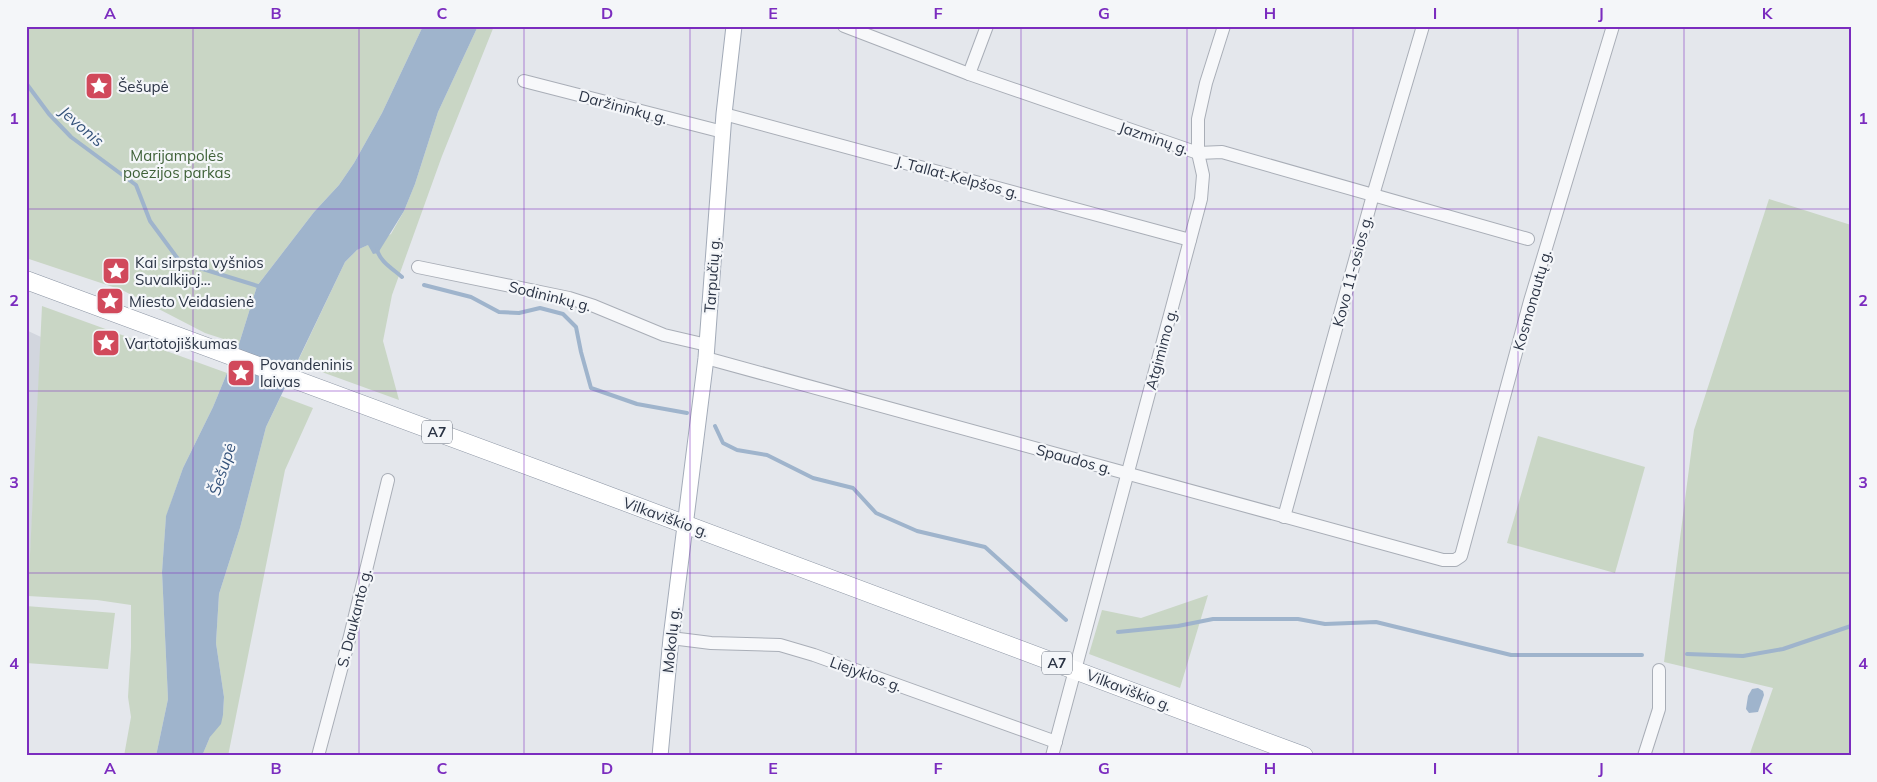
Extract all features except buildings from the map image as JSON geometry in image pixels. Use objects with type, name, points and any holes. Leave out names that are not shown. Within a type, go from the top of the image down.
[{"type":"highway","name":"Vilkaviškio g.","points":[[26,280],[1304,756]]},
{"type":"main road","name":"Tarpučių g.","points":[[685,524],[706,351],[722,132],[734,26]]},
{"type":"main road","name":"Mokolų g.","points":[[660,756],[671,638],[685,524]]},
{"type":"street","name":"Jazminų g.","points":[[844,26],[969,74],[1198,153],[1222,152],[1528,239]]},
{"type":"street","points":[[969,74],[987,26]]},
{"type":"street","name":"Atgimimo g.","points":[[1052,756],[1201,199],[1202,175],[1198,153],[1198,119],[1206,83],[1224,26]]},
{"type":"street","name":"Kovo 11-osios g.","points":[[1284,517],[1373,195],[1423,26]]},
{"type":"street","name":"Kosmonautų g.","points":[[1443,560],[1455,560],[1462,556],[1530,301],[1613,26]]},
{"type":"street","name":"Daržininkų g.","points":[[524,81],[722,132]]},
{"type":"street","name":"J. Tallat-Kelpšos g.","points":[[724,114],[1190,240]]},
{"type":"street","name":"Sodininkų g.","points":[[418,267],[569,298],[594,306],[706,351]]},
{"type":"street","name":"Spaudos g.","points":[[706,351],[1128,474],[1443,560]]},
{"type":"street","name":"S. Daukanto g.","points":[[318,756],[350,636],[388,480]]},
{"type":"street","name":"Liejyklos g.","points":[[671,638],[710,643],[780,644],[1056,742]]},
{"type":"street","points":[[1644,756],[1658,709],[1659,670]]},
{"type":"shaded area","points":[[26,330],[41,337],[28,604],[26,604]]},
{"type":"green space","name":"Marijampolės poezijos parkas","points":[[26,26],[423,26],[382,113],[354,163],[339,185],[314,212],[257,286],[239,344],[205,333],[122,290],[26,258]]},
{"type":"green space","points":[[478,26],[494,26],[442,156],[392,295],[383,341],[399,400],[297,363],[345,262],[357,250],[391,234],[404,211],[415,184],[438,112]]},
{"type":"green space","points":[[1769,199],[1851,225],[1851,756],[1749,756],[1773,688],[1664,662],[1694,430]]},
{"type":"green space","points":[[42,306],[227,373],[213,407],[183,468],[166,517],[162,572],[168,699],[156,756],[124,756],[131,717],[128,697],[131,605],[97,600],[28,596]]},
{"type":"green space","points":[[281,396],[313,408],[285,470],[228,756],[202,756],[210,737],[223,715],[224,697],[216,643],[219,594],[240,528],[266,427]]},
{"type":"green space","points":[[1538,436],[1645,467],[1615,573],[1507,543]]},
{"type":"green space","points":[[1208,595],[1180,688],[1089,654],[1102,610],[1141,618]]},
{"type":"green space","points":[[26,606],[115,613],[108,669],[26,663]]},
{"type":"water","points":[[423,26],[478,26],[438,112],[415,184],[404,211],[378,253],[373,254],[368,245],[357,250],[345,262],[266,427],[240,528],[219,594],[216,643],[224,697],[221,724],[210,737],[202,756],[156,756],[168,699],[162,572],[166,516],[183,468],[213,407],[239,344],[257,286],[314,212],[339,185],[354,163],[382,113]]},
{"type":"water","points":[[1758,688],[1763,691],[1764,695],[1758,712],[1749,713],[1746,709],[1748,696],[1752,689]]},
{"type":"waterway","name":"Jevonis","points":[[26,83],[49,114],[71,137],[136,185],[150,221],[178,259],[193,266],[261,287]]},
{"type":"waterway","points":[[377,249],[383,261],[402,277]]},
{"type":"waterway","points":[[424,285],[471,297],[499,312],[519,313],[540,308],[563,314],[576,327],[591,388],[637,404],[687,413]]},
{"type":"waterway","points":[[715,426],[723,443],[737,450],[767,455],[813,478],[853,488],[876,513],[917,531],[985,547],[1066,620]]},
{"type":"waterway","points":[[1118,632],[1178,626],[1213,619],[1298,619],[1325,624],[1376,622],[1511,655],[1642,655]]},
{"type":"waterway","points":[[1687,654],[1743,656],[1783,649],[1851,626]]},
{"type":"place","name":"Šešupė","points":[[99,86]]},
{"type":"place","name":"Kai sirpsta vyšnios Suvalkijoj...","points":[[116,271]]},
{"type":"place","name":"Miesto Veidasienė","points":[[110,301]]},
{"type":"place","name":"Vartotojiškumas","points":[[106,343]]},
{"type":"place","name":"Povandeninis laivas","points":[[241,373]]}]
